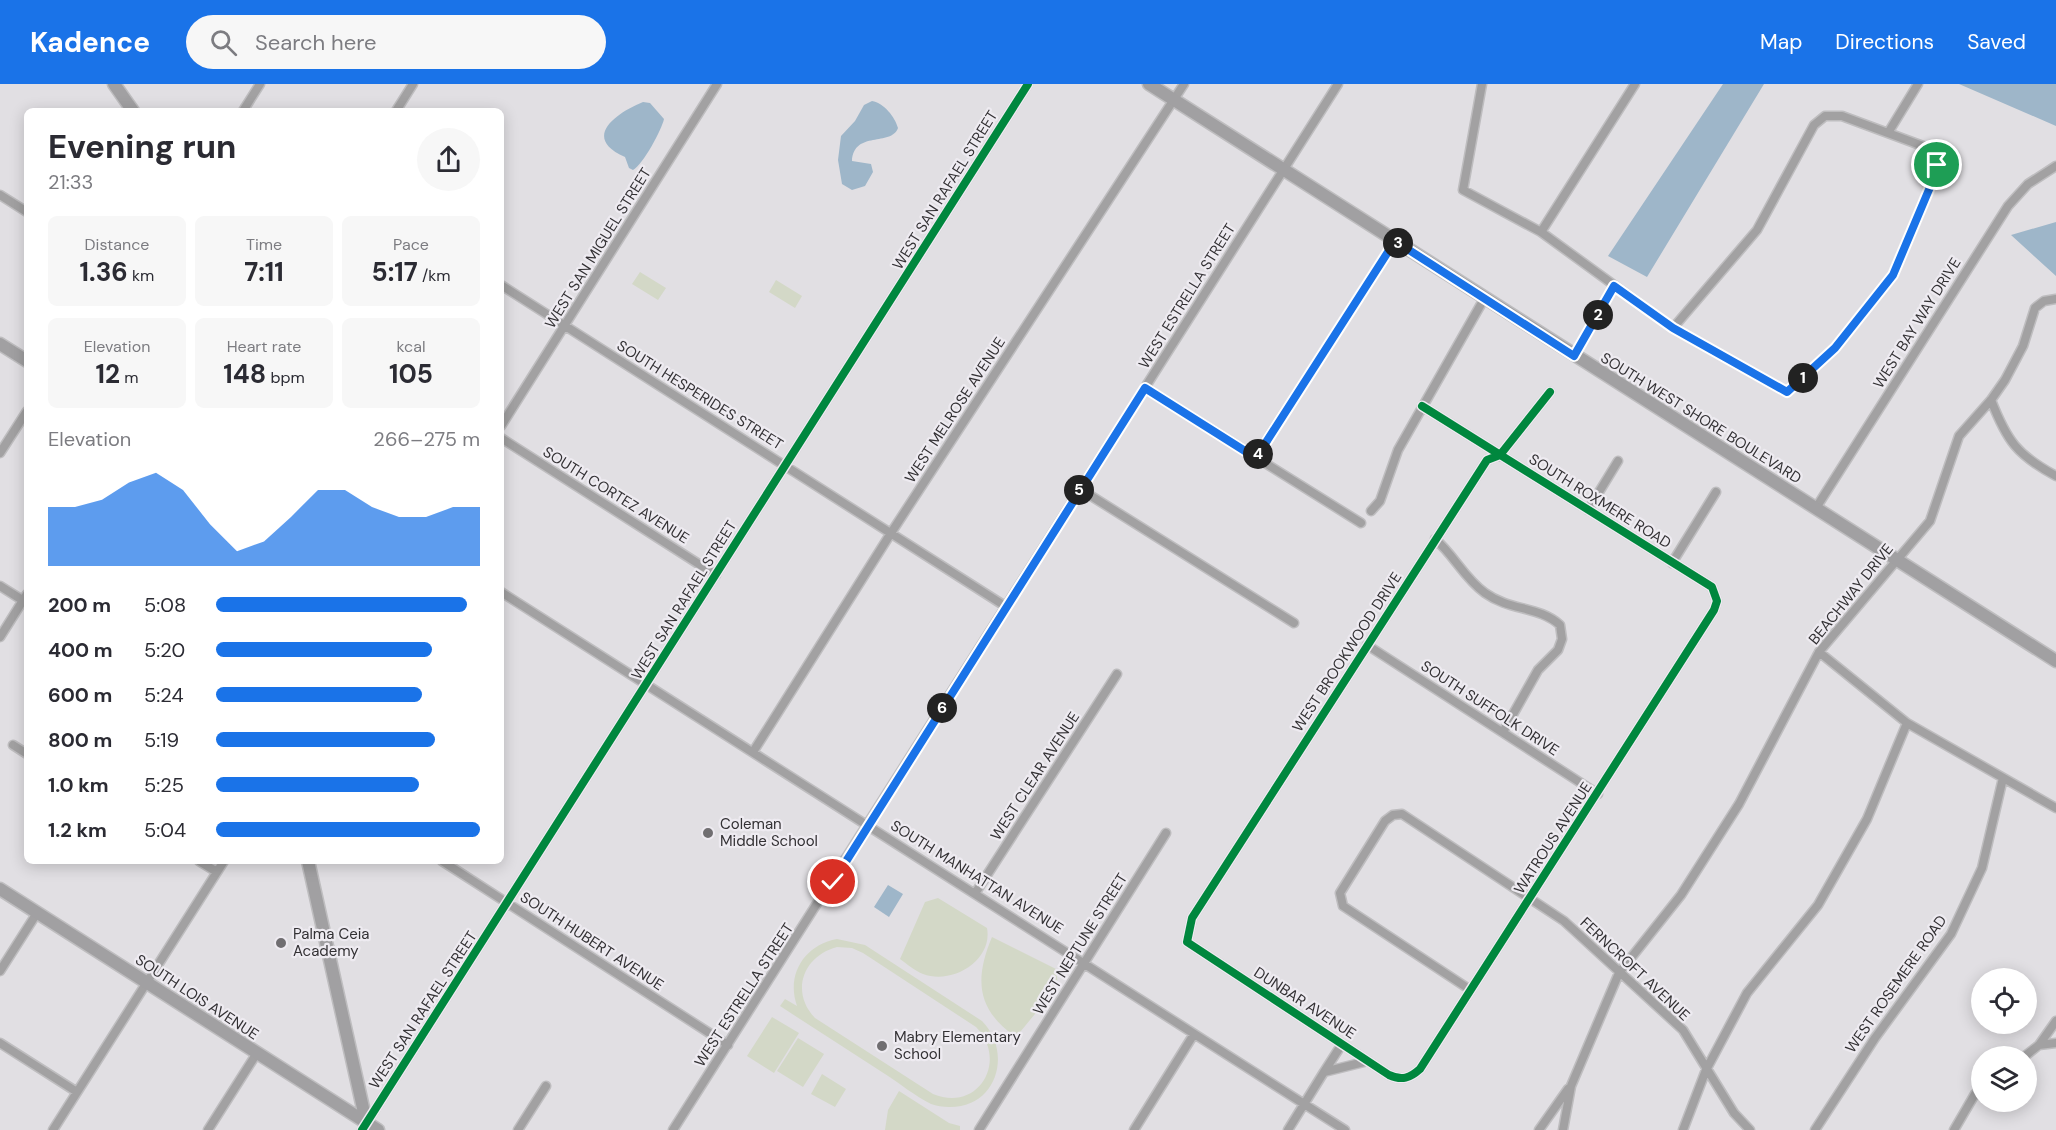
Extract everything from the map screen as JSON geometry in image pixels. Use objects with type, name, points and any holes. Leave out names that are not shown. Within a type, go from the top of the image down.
[{"type":"street","points":[[114,84],[131,108]]},
{"type":"street","points":[[245,108],[260,84]]},
{"type":"street","points":[[398,108],[413,84]]},
{"type":"street","name":"WEST SAN MIGUEL STREET","points":[[504,421],[717,84]]},
{"type":"street","name":"WEST SAN RAFAEL STREET","points":[[366,1128],[1028,84]]},
{"type":"street","name":"SOUTH WEST SHORE BOULEVARD","points":[[1149,84],[2056,661]]},
{"type":"street","name":"WEST MELROSE AVENUE","points":[[753,752],[891,533],[1184,84]]},
{"type":"street","name":"WEST ESTRELLA STREET","points":[[673,1130],[868,827],[1005,606],[1338,84]]},
{"type":"street","points":[[1482,84],[1463,190],[1541,232],[1673,328],[1787,392],[1835,348],[1893,275],[1936,173],[1936,158],[1931,149],[1842,117],[1825,116],[1814,125],[1757,230],[1673,328]]},
{"type":"street","points":[[1541,232],[1635,84]]},
{"type":"street","points":[[1888,133],[1918,84]]},
{"type":"street","name":"WEST BAY WAY DRIVE","points":[[1815,508],[2008,206],[2028,184],[2056,166]]},
{"type":"street","points":[[0,195],[24,210]]},
{"type":"street","points":[[1256,458],[1395,241]]},
{"type":"street","points":[[1574,356],[1614,286]]},
{"type":"street","name":"SOUTH HESPERIDES STREET","points":[[504,287],[1005,606]]},
{"type":"street","points":[[1371,511],[1380,501],[1398,450],[1484,299]]},
{"type":"street","name":"BEACHWAY DRIVE","points":[[1571,1086],[1619,973],[1681,895],[1738,804],[1820,652],[1930,521],[1959,436],[1991,400],[2023,346],[2035,308],[2044,301],[2056,299]]},
{"type":"street","points":[[0,344],[24,359]]},
{"type":"street","points":[[1145,388],[1361,523]]},
{"type":"street","name":"WEST BROOKWOOD DRIVE","points":[[1187,942],[1192,918],[1487,460],[1500,455],[1550,392]]},
{"type":"street","points":[[1991,400],[2004,433],[2029,461],[2056,477]]},
{"type":"street","name":"SOUTH ROXMERE ROAD","points":[[1422,406],[1712,587],[1717,601],[1714,610]]},
{"type":"street","points":[[0,453],[24,416]]},
{"type":"street","name":"SOUTH CORTEZ AVENUE","points":[[504,440],[716,575]]},
{"type":"street","name":"SOUTH ROXMERE ROAD","points":[[1588,510],[1618,461]]},
{"type":"street","points":[[1080,489],[1294,623]]},
{"type":"street","name":"SOUTH ROXMERE ROAD","points":[[1672,562],[1716,492]]},
{"type":"street","points":[[1435,539],[1450,551],[1460,567],[1486,593],[1512,607],[1548,614],[1560,625],[1562,639],[1558,650],[1538,670],[1503,732]]},
{"type":"street","points":[[0,586],[24,599]]},
{"type":"street","name":"SOUTH MANHATTAN AVENUE","points":[[504,594],[868,827],[976,892],[1345,1130]]},
{"type":"street","points":[[0,637],[24,603]]},
{"type":"street","name":"WATROUS AVENUE","points":[[1411,1077],[1420,1069],[1469,989],[1598,794],[1714,610]]},
{"type":"street","name":"SOUTH SUFFOLK DRIVE","points":[[1367,645],[1598,794]]},
{"type":"street","points":[[1820,652],[1907,723],[2056,808]]},
{"type":"street","name":"WEST CLEAR AVENUE","points":[[976,892],[1117,674]]},
{"type":"street","points":[[1683,1130],[1706,1070],[1747,993],[1823,895],[1867,819],[1907,723]]},
{"type":"street","points":[[13,745],[24,752]]},
{"type":"street","name":"WEST ROSEMERE ROAD","points":[[1815,1130],[1875,1038],[1951,934],[1982,868],[2003,778]]},
{"type":"street","name":"FERNCROFT AVENUE","points":[[1469,989],[1343,906],[1340,893],[1385,821],[1394,814],[1402,814],[1531,897],[1564,921],[1683,1030],[1734,1113],[1750,1130]]},
{"type":"street","name":"WEST NEPTUNE STREET","points":[[979,1130],[1166,833]]},
{"type":"street","points":[[204,864],[217,872]]},
{"type":"street","points":[[53,1130],[222,864]]},
{"type":"street","points":[[309,864],[366,1128]]},
{"type":"street","name":"SOUTH HUBERT AVENUE","points":[[447,864],[728,1044]]},
{"type":"street","name":"SOUTH LOIS AVENUE","points":[[0,889],[257,1053],[366,1128],[378,1130]]},
{"type":"street","points":[[0,971],[37,913]]},
{"type":"street","name":"DUNBAR AVENUE","points":[[1187,942],[1368,1061],[1395,1077],[1411,1077]]},
{"type":"street","points":[[2039,1045],[2056,1021]]},
{"type":"street","points":[[1134,1130],[1194,1034]]},
{"type":"street","points":[[0,1043],[77,1092]]},
{"type":"street","points":[[2039,1045],[2056,1043]]},
{"type":"street","points":[[1288,1130],[1342,1044]]},
{"type":"street","points":[[208,1130],[257,1053]]},
{"type":"street","points":[[1324,1072],[1368,1061]]},
{"type":"street","points":[[518,1130],[546,1086]]},
{"type":"street","points":[[1539,1130],[1571,1086]]},
{"type":"street","points":[[1563,1130],[1571,1086]]},
{"type":"street","points":[[1954,1130],[1971,1102]]},
{"type":"green space","points":[[640,272],[666,288],[658,300],[632,284]]},
{"type":"green space","points":[[776,280],[802,296],[795,308],[769,292]]},
{"type":"green space","points":[[938,898],[987,928],[984,950],[977,960],[958,973],[946,976],[920,973],[900,959],[925,902]]},
{"type":"green space","points":[[992,937],[1056,969],[1058,986],[1016,1037],[993,1016],[983,993],[981,980],[983,967]]},
{"type":"green space","points":[[837,939],[865,945],[982,1021],[997,1048],[998,1062],[989,1088],[979,1098],[965,1105],[947,1107],[931,1104],[780,1006],[785,999],[797,1006],[794,994],[796,973],[807,955],[825,942]],"holes":[[[837,947],[852,948],[976,1027],[985,1040],[990,1054],[989,1068],[984,1080],[975,1090],[963,1096],[949,1098],[933,1094],[815,1018],[807,1008],[803,997],[804,976],[816,958],[825,952]]]},
{"type":"green space","points":[[772,1017],[799,1033],[774,1073],[747,1056]]},
{"type":"green space","points":[[798,1038],[824,1054],[803,1087],[777,1071]]},
{"type":"green space","points":[[822,1074],[846,1089],[835,1107],[811,1094]]},
{"type":"green space","points":[[899,1091],[949,1123],[960,1126],[960,1130],[885,1130],[888,1110]]},
{"type":"water","points":[[1723,84],[1764,84],[1647,277],[1608,256]]},
{"type":"water","points":[[1959,84],[2056,84],[2056,126]]},
{"type":"water","points":[[872,101],[888,111],[898,128],[894,134],[866,142],[854,151],[852,161],[871,164],[873,172],[865,186],[852,190],[842,184],[838,160],[841,136],[855,121],[864,105]]},
{"type":"water","points":[[643,102],[650,103],[664,119],[652,146],[633,170],[629,168],[625,157],[612,150],[605,142],[604,134],[607,126],[614,119]]},
{"type":"water","points":[[2056,222],[2056,276],[2011,235]]},
{"type":"water","points":[[888,885],[903,894],[889,917],[874,907]]},
{"type":"cycle path","points":[[362,1130],[1028,84]]},
{"type":"cycle path","points":[[1422,406],[1712,587],[1717,601],[1714,610],[1420,1069],[1413,1075],[1402,1078],[1389,1075],[1187,942],[1192,918],[1487,460],[1500,455],[1550,392]]},
{"type":"place","name":"Coleman Middle School","points":[[708,833]]},
{"type":"place","name":"Palma Ceia Academy","points":[[281,943]]},
{"type":"place","name":"Mabry Elementary School","points":[[882,1046]]},
{"type":"route","points":[[833,882],[1005,606],[1145,388],[1256,458],[1395,241],[1574,356],[1614,286],[1673,328],[1787,392],[1835,348],[1893,275],[1936,173],[1937,165]]}]
